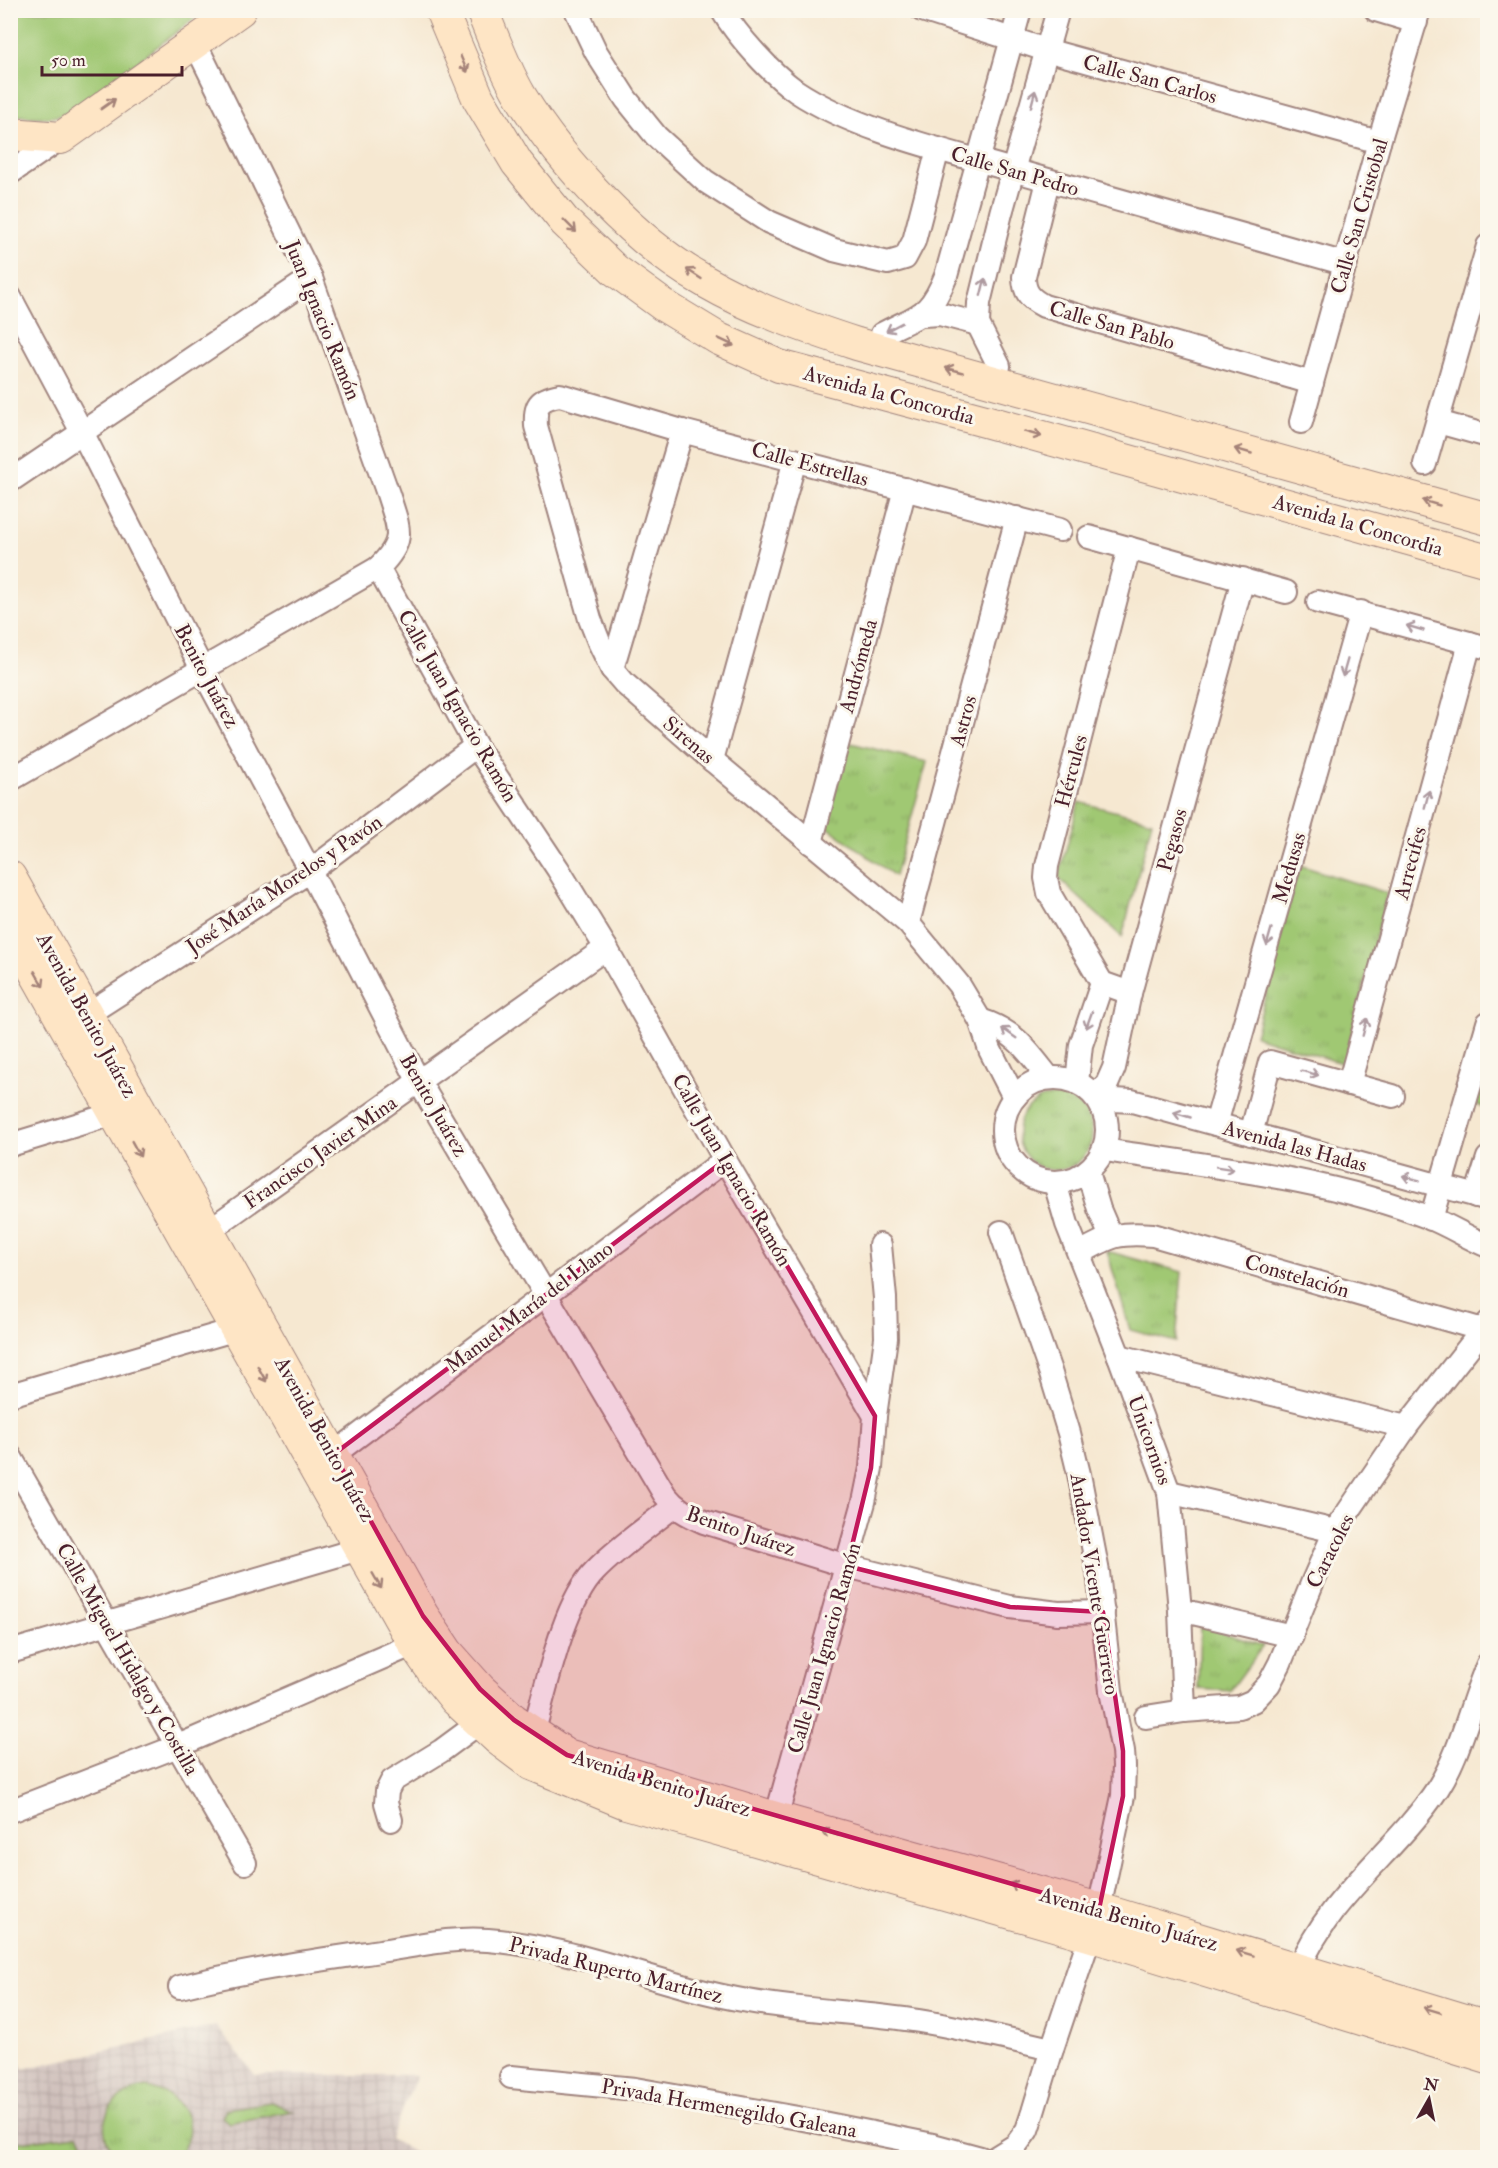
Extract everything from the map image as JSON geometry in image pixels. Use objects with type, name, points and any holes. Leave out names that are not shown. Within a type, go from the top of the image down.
[{"type":"main road","points":[[10,134],[61,138],[240,10]]},
{"type":"main road","name":"Avenida la Concordia","points":[[441,10],[478,98],[517,163],[565,222],[615,270],[663,305],[719,339],[779,366],[1488,561]]},
{"type":"main road","name":"Avenida la Concordia","points":[[482,10],[521,97],[555,145],[604,201],[664,255],[705,282],[755,306],[820,332],[878,350],[1488,519]]},
{"type":"main road","points":[[867,389],[878,350]]},
{"type":"main road","points":[[985,421],[996,381]]},
{"type":"main road","name":"Avenida Benito Juárez","points":[[10,877],[423,1616],[447,1652],[480,1689],[514,1720],[567,1755],[776,1818],[1094,1922],[1488,2058]]},
{"type":"main road","name":"Avenida Benito Juárez","points":[[10,928],[414,1644],[435,1674],[479,1723],[531,1764],[626,1803],[1094,1922],[1299,1969],[1488,2027]]},
{"type":"street","points":[[576,10],[596,52],[626,99],[656,136],[705,181],[769,222],[834,250],[888,263],[904,258],[914,241],[938,149]]},
{"type":"street","name":"Calle San Pedro","points":[[722,10],[755,54],[795,90],[852,120],[938,149],[1346,264]]},
{"type":"street","name":"Calle San Carlos","points":[[922,10],[1046,50],[1379,142]]},
{"type":"street","points":[[923,315],[940,291],[1020,10]]},
{"type":"street","points":[[996,381],[999,366],[978,324],[979,303],[1001,213],[1058,10]]},
{"type":"street","points":[[1376,10],[1417,16]]},
{"type":"street","name":"Calle San Cristobal","points":[[1301,422],[1379,142],[1417,16]]},
{"type":"street","name":"Juan Ignacio Ramón","points":[[195,43],[311,278],[388,494],[398,526],[398,540],[392,555],[378,568]]},
{"type":"street","points":[[10,173],[61,138]]},
{"type":"street","name":"Calle San Pablo","points":[[1048,181],[1024,277],[1024,287],[1031,300],[1044,306],[1312,383]]},
{"type":"street","points":[[965,204],[1001,213]]},
{"type":"street","points":[[1425,464],[1481,294],[1488,246]]},
{"type":"street","points":[[952,250],[990,259]]},
{"type":"street","points":[[10,481],[311,278]]},
{"type":"street","name":"Benito Juárez","points":[[10,297],[419,1082],[664,1495],[686,1515],[704,1522],[847,1566],[1011,1607],[1058,1613],[1103,1612]]},
{"type":"street","points":[[878,350],[882,334],[923,315],[940,314],[978,324]]},
{"type":"street","name":"Calle Estrellas","points":[[560,395],[682,431],[1060,530]]},
{"type":"street","name":"Sirenas","points":[[560,395],[547,398],[538,404],[535,413],[536,426],[590,619],[612,669],[625,684],[712,760],[908,923],[959,985],[980,1020],[990,1050],[1014,1097]]},
{"type":"street","points":[[1438,422],[1488,436]]},
{"type":"street","points":[[612,669],[682,431]]},
{"type":"street","points":[[712,760],[795,460]]},
{"type":"street","name":"Andrómeda","points":[[811,843],[905,489]]},
{"type":"street","name":"Astros","points":[[908,923],[1017,518]]},
{"type":"street","points":[[1089,537],[1286,592]]},
{"type":"street","name":"Hércules","points":[[1102,983],[1048,893],[1046,878],[1047,866],[1129,548]]},
{"type":"street","points":[[10,780],[203,671],[378,568]]},
{"type":"street","name":"Calle Juan Ignacio Ramón","points":[[378,568],[476,746],[558,869],[606,948],[725,1160],[875,1416],[871,1468],[847,1566],[776,1818]]},
{"type":"street","name":"Pegasos","points":[[1091,1094],[1107,1084],[1111,1076],[1130,993],[1243,579]]},
{"type":"street","points":[[1318,602],[1479,646]]},
{"type":"street","name":"Medusas","points":[[1216,1124],[1361,612]]},
{"type":"street","name":"Arrecifes","points":[[1349,1084],[1479,646]]},
{"type":"street","name":"José María Morelos y Pavón","points":[[87,1015],[310,871],[476,746]]},
{"type":"street","name":"Francisco Javier Mina","points":[[208,1231],[606,948]]},
{"type":"street","points":[[980,1020],[996,1024],[1010,1032],[1022,1043],[1049,1078],[1029,1084],[1014,1097],[1003,1118],[1003,1142],[1013,1163],[1032,1178],[1055,1183],[1072,1180],[1088,1172],[1098,1162],[1105,1150],[1108,1134],[1107,1118],[1091,1094],[1081,1045],[1085,1030],[1102,983],[1130,993]]},
{"type":"street","points":[[1431,1219],[1488,1023]]},
{"type":"street","points":[[1251,1134],[1270,1062],[1393,1096]]},
{"type":"street","name":"Avenida las Hadas","points":[[1049,1078],[1064,1078],[1091,1094],[1114,1100],[1132,1101],[1482,1198]]},
{"type":"street","points":[[10,1145],[116,1113]]},
{"type":"street","name":"Avenida las Hadas","points":[[1105,1150],[1281,1177],[1346,1192],[1431,1219],[1488,1246]]},
{"type":"street","points":[[1482,1198],[1488,1158]]},
{"type":"street","name":"Manuel María del Llano","points":[[334,1454],[725,1160]]},
{"type":"street","points":[[1088,1172],[1099,1209],[1111,1237]]},
{"type":"street","name":"Unicornios","points":[[1055,1183],[1068,1224],[1169,1492],[1180,1610],[1184,1711]]},
{"type":"street","name":"Andador Vicente Guerrero","points":[[995,2157],[1016,2145],[1027,2130],[1094,1922],[1123,1796],[1124,1767],[1111,1691],[1098,1572],[1079,1474],[1069,1433],[1001,1232]]},
{"type":"street","name":"Constelación","points":[[1080,1252],[1111,1237],[1128,1233],[1153,1235],[1485,1327]]},
{"type":"street","points":[[875,1416],[886,1338],[880,1245]]},
{"type":"street","name":"Caracoles","points":[[1146,1717],[1184,1711],[1239,1707],[1253,1701],[1269,1684],[1292,1636],[1335,1531],[1406,1427],[1485,1327]]},
{"type":"street","points":[[10,1395],[237,1329]]},
{"type":"street","points":[[1119,1356],[1406,1427]]},
{"type":"street","name":"Calle Miguel Hidalgo y Costilla","points":[[10,1456],[245,1863]]},
{"type":"street","points":[[1169,1492],[1335,1531]]},
{"type":"street","points":[[533,1734],[565,1624],[580,1592],[594,1572],[674,1506]]},
{"type":"street","points":[[10,1652],[359,1549]]},
{"type":"street","points":[[1180,1610],[1292,1636]]},
{"type":"street","points":[[10,1811],[178,1746],[414,1644]]},
{"type":"street","points":[[1299,1969],[1308,1946],[1328,1916],[1421,1811],[1438,1788],[1461,1741],[1474,1695],[1488,1664]]},
{"type":"street","points":[[391,1821],[386,1803],[387,1791],[392,1781],[441,1751],[479,1723]]},
{"type":"street","name":"Privada Ruperto Martínez","points":[[180,1987],[230,1974],[280,1966],[460,1940],[487,1940],[575,1956],[693,1989],[747,2001],[917,2021],[1052,2049]]},
{"type":"street","name":"Privada Hermenegildo Galeana","points":[[511,2078],[658,2093],[798,2118],[981,2157]]},
{"type":"highlighted area","points":[[725,1160],[875,1416],[871,1468],[847,1566],[1010,1607],[1103,1612],[1123,1751],[1123,1796],[1099,1909],[567,1755],[514,1720],[480,1689],[423,1616],[334,1454]]},
{"type":"shaded area","points":[[216,2026],[255,2075],[417,2075],[390,2139],[423,2157],[11,2157],[10,2044],[23,2069]]},
{"type":"green space","points":[[10,11],[204,11],[77,108],[61,115],[45,118],[11,115]]},
{"type":"green space","points":[[847,742],[927,762],[895,876],[826,826]]},
{"type":"green space","points":[[1079,802],[1152,821],[1122,937],[1058,878]]},
{"type":"green space","points":[[1299,865],[1387,893],[1344,1064],[1255,1036]]},
{"type":"green space","points":[[1487,1063],[1487,1108],[1475,1104]]},
{"type":"green space","points":[[1055,1096],[1069,1099],[1081,1107],[1089,1119],[1092,1133],[1089,1147],[1081,1159],[1069,1167],[1055,1170],[1041,1167],[1029,1159],[1021,1147],[1018,1133],[1021,1119],[1029,1107],[1041,1099]]},
{"type":"green space","points":[[1107,1251],[1182,1272],[1176,1342],[1130,1330]]},
{"type":"green space","points":[[1200,1625],[1263,1646],[1230,1691],[1198,1689]]},
{"type":"green space","points":[[147,2087],[159,2091],[179,2104],[188,2124],[188,2135],[184,2146],[176,2157],[116,2157],[105,2133],[108,2112],[123,2096]]},
{"type":"green space","points":[[271,2102],[293,2111],[229,2123],[222,2117],[226,2109]]},
{"type":"green space","points":[[78,2135],[82,2141],[80,2146],[11,2157],[11,2143]]}]
